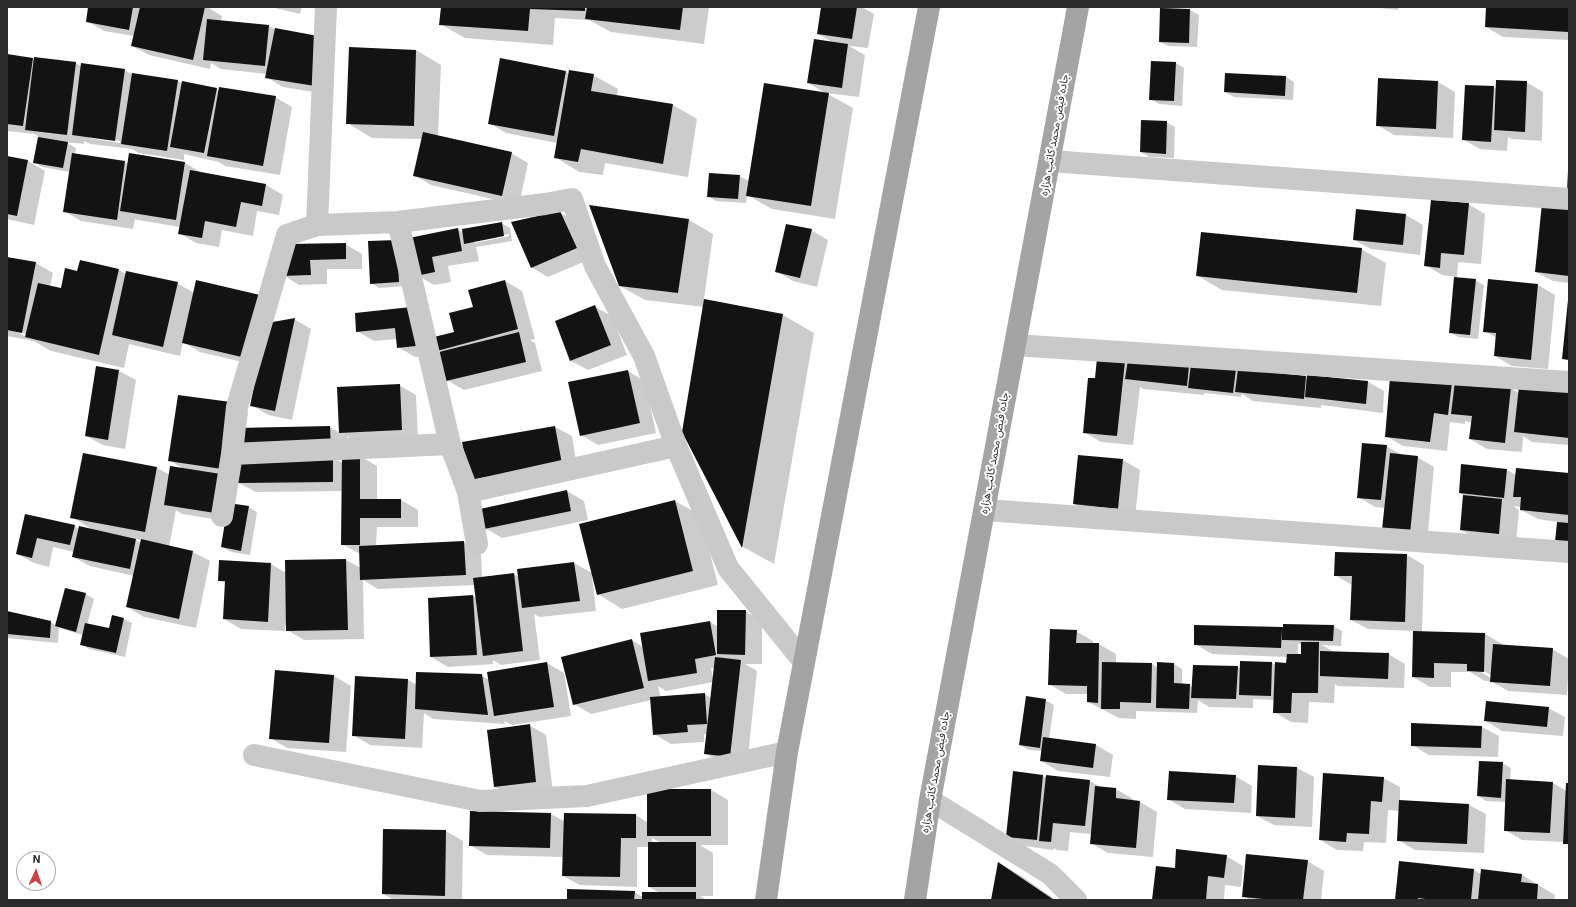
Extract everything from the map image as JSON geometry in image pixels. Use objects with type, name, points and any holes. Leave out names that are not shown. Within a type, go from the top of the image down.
[{"type":"main road","points":[[766,900],[787,752],[929,7]]},
{"type":"main road","name":"جاده فیض محمد کاتب هزاره","points":[[915,900],[930,800],[1078,7]]},
{"type":"street","points":[[317,225],[326,7]]},
{"type":"street","points":[[1050,161],[1569,199]]},
{"type":"street","points":[[222,516],[232,454],[237,407],[287,235],[317,225],[398,222],[545,204],[572,199],[594,266],[644,356],[676,446],[728,568],[804,662]]},
{"type":"street","points":[[398,222],[450,444],[468,492],[477,544]]},
{"type":"street","points":[[1015,345],[1569,382]]},
{"type":"street","points":[[232,454],[450,444]]},
{"type":"street","points":[[468,492],[676,446]]},
{"type":"street","points":[[985,510],[1569,552]]},
{"type":"street","points":[[254,755],[480,801],[587,796],[787,752]]},
{"type":"street","points":[[930,800],[1050,874],[1076,900]]},
{"type":"building","points":[[88,7],[133,7],[129,30],[86,22]]},
{"type":"building","points":[[140,7],[205,7],[193,60],[131,46]]},
{"type":"building","points":[[441,7],[585,7],[585,11],[530,9],[528,31],[439,25]]},
{"type":"building","points":[[587,7],[683,7],[680,30],[585,19]]},
{"type":"building","points":[[821,7],[857,7],[852,39],[817,34]]},
{"type":"building","points":[[1486,7],[1569,7],[1568,32],[1485,27]]},
{"type":"building","points":[[1160,8],[1190,9],[1189,43],[1159,42]]},
{"type":"building","points":[[207,19],[269,25],[265,66],[203,60]]},
{"type":"building","points":[[275,28],[318,36],[315,86],[265,78]]},
{"type":"building","points":[[814,39],[848,44],[842,88],[807,83]]},
{"type":"building","points":[[349,47],[416,50],[414,126],[346,124]]},
{"type":"building","points":[[7,54],[33,58],[23,126],[7,124]]},
{"type":"building","points":[[34,57],[76,62],[67,135],[25,130]]},
{"type":"building","points":[[500,58],[566,71],[554,136],[488,124]]},
{"type":"building","points":[[1151,61],[1176,62],[1174,101],[1149,100]]},
{"type":"building","points":[[81,63],[125,69],[115,141],[72,135]]},
{"type":"building","points":[[569,70],[594,74],[591,91],[673,104],[663,164],[581,149],[578,162],[554,158]]},
{"type":"building","points":[[132,73],[178,80],[167,151],[121,144]]},
{"type":"building","points":[[1225,73],[1286,76],[1285,96],[1224,92]]},
{"type":"building","points":[[1378,78],[1438,81],[1436,129],[1376,126]]},
{"type":"building","points":[[1496,80],[1527,81],[1525,132],[1494,130]]},
{"type":"building","points":[[182,81],[217,88],[204,153],[170,147]]},
{"type":"building","points":[[764,83],[829,93],[811,206],[746,196]]},
{"type":"building","points":[[1465,85],[1494,86],[1491,142],[1462,140]]},
{"type":"building","points":[[219,87],[276,96],[263,166],[207,156]]},
{"type":"building","points":[[1141,120],[1167,121],[1166,154],[1140,152]]},
{"type":"building","points":[[423,132],[512,152],[502,196],[413,176]]},
{"type":"building","points":[[38,137],[68,142],[63,168],[33,163]]},
{"type":"building","points":[[72,153],[125,161],[117,220],[63,212]]},
{"type":"building","points":[[129,153],[185,162],[176,220],[120,211]]},
{"type":"building","points":[[7,156],[28,160],[17,216],[7,214]]},
{"type":"building","points":[[190,170],[266,184],[262,206],[241,202],[236,227],[205,221],[202,238],[178,234]]},
{"type":"building","points":[[1568,171],[1569,191],[1567,191]]},
{"type":"building","points":[[709,173],[740,175],[738,199],[707,197]]},
{"type":"building","points":[[1431,200],[1469,203],[1464,255],[1441,253],[1440,268],[1424,266]]},
{"type":"building","points":[[1542,203],[1569,206],[1569,276],[1535,272]]},
{"type":"building","points":[[589,205],[689,219],[678,293],[619,286]]},
{"type":"building","points":[[1356,209],[1406,214],[1403,245],[1353,240]]},
{"type":"building","points":[[560,211],[577,248],[531,268],[511,222]]},
{"type":"building","points":[[502,222],[504,236],[464,244],[462,229]]},
{"type":"building","points":[[786,224],[812,229],[800,278],[775,272]]},
{"type":"building","points":[[458,228],[462,251],[432,257],[435,272],[416,276],[409,238]]},
{"type":"building","points":[[1201,232],[1362,248],[1357,293],[1196,276]]},
{"type":"building","points":[[397,240],[399,282],[370,284],[368,241]]},
{"type":"building","points":[[346,243],[346,259],[310,260],[311,275],[281,276],[289,244]]},
{"type":"building","points":[[7,257],[36,262],[22,333],[7,330]]},
{"type":"building","points":[[80,260],[119,269],[99,355],[25,337],[38,283],[61,288],[65,268],[77,271]]},
{"type":"building","points":[[126,271],[178,282],[163,347],[112,335]]},
{"type":"building","points":[[1454,277],[1476,279],[1470,335],[1449,333]]},
{"type":"building","points":[[1488,279],[1538,284],[1531,360],[1494,356],[1496,333],[1483,332]]},
{"type":"building","points":[[196,280],[260,295],[246,358],[182,343]]},
{"type":"building","points":[[505,280],[518,329],[437,351],[434,337],[454,332],[449,313],[473,307],[468,290]]},
{"type":"building","points":[[704,299],[783,314],[742,548],[682,432]]},
{"type":"building","points":[[1569,300],[1569,360],[1562,359]]},
{"type":"building","points":[[595,305],[611,345],[570,361],[555,321]]},
{"type":"building","points":[[411,307],[416,346],[397,348],[395,328],[356,332],[355,313]]},
{"type":"building","points":[[295,318],[275,411],[250,406],[267,323]]},
{"type":"building","points":[[519,332],[526,362],[446,381],[439,352]]},
{"type":"building","points":[[1097,358],[1125,361],[1117,436],[1083,433],[1088,378],[1095,378]]},
{"type":"building","points":[[1128,360],[1189,366],[1187,386],[1125,379]]},
{"type":"building","points":[[1191,364],[1236,369],[1233,393],[1188,388]]},
{"type":"building","points":[[96,366],[119,370],[108,440],[85,436]]},
{"type":"building","points":[[1238,369],[1306,376],[1304,399],[1235,392]]},
{"type":"building","points":[[628,370],[640,423],[580,436],[568,382]]},
{"type":"building","points":[[1307,375],[1368,381],[1366,404],[1305,397]]},
{"type":"building","points":[[1390,377],[1452,383],[1448,415],[1434,413],[1430,442],[1385,437]]},
{"type":"building","points":[[1455,381],[1511,387],[1505,443],[1469,439],[1472,416],[1451,414]]},
{"type":"building","points":[[400,384],[402,430],[339,433],[337,387]]},
{"type":"building","points":[[1519,386],[1569,391],[1569,438],[1514,432]]},
{"type":"building","points":[[178,395],[231,402],[222,469],[168,461]]},
{"type":"building","points":[[330,426],[331,449],[238,451],[237,428]]},
{"type":"building","points":[[555,426],[562,464],[469,480],[462,442]]},
{"type":"building","points":[[1362,443],[1387,445],[1381,500],[1357,498]]},
{"type":"building","points":[[83,453],[157,467],[145,532],[70,518]]},
{"type":"building","points":[[1390,453],[1418,456],[1410,533],[1382,530]]},
{"type":"building","points":[[342,455],[360,456],[360,499],[401,499],[401,518],[360,518],[360,545],[341,545]]},
{"type":"building","points":[[1078,455],[1123,459],[1118,509],[1073,504]]},
{"type":"building","points":[[333,456],[333,482],[238,483],[237,457]]},
{"type":"building","points":[[1461,464],[1507,469],[1504,498],[1459,493]]},
{"type":"building","points":[[170,466],[221,474],[215,513],[164,505]]},
{"type":"building","points":[[1516,468],[1569,473],[1569,515],[1520,510],[1521,497],[1513,497]]},
{"type":"building","points":[[567,490],[571,511],[484,529],[480,509]]},
{"type":"building","points":[[1463,495],[1502,499],[1499,534],[1460,530]]},
{"type":"building","points":[[675,500],[693,571],[597,595],[579,524]]},
{"type":"building","points":[[228,503],[249,506],[241,551],[221,547]]},
{"type":"building","points":[[25,514],[75,525],[70,545],[37,538],[32,558],[16,554]]},
{"type":"building","points":[[1557,522],[1569,523],[1569,544],[1555,542]]},
{"type":"building","points":[[79,526],[136,539],[130,569],[72,557]]},
{"type":"building","points":[[141,539],[193,551],[179,619],[126,607]]},
{"type":"building","points":[[464,541],[466,575],[360,580],[359,546]]},
{"type":"building","points":[[1335,552],[1407,554],[1405,622],[1350,620],[1352,576],[1334,576]]},
{"type":"building","points":[[346,559],[348,630],[286,631],[285,560]]},
{"type":"building","points":[[219,560],[271,563],[268,622],[223,619],[225,581],[218,581]]},
{"type":"building","points":[[574,562],[580,601],[522,608],[517,569]]},
{"type":"building","points":[[514,573],[523,651],[483,656],[473,578]]},
{"type":"building","points":[[65,588],[86,593],[76,632],[55,626]]},
{"type":"building","points":[[473,595],[477,655],[430,657],[428,598]]},
{"type":"building","points":[[717,610],[746,610],[745,655],[717,654]]},
{"type":"building","points":[[7,611],[51,621],[50,638],[7,634]]},
{"type":"building","points":[[112,615],[124,618],[116,653],[80,645],[85,623],[109,628]]},
{"type":"building","points":[[710,621],[716,655],[695,659],[697,673],[648,681],[640,633]]},
{"type":"building","points":[[1283,624],[1334,625],[1333,641],[1282,640],[1282,630],[1281,648],[1194,645],[1194,625],[1283,627]]},
{"type":"building","points":[[1050,629],[1077,630],[1076,643],[1099,643],[1098,703],[1087,702],[1087,686],[1048,685]]},
{"type":"building","points":[[1413,631],[1485,633],[1484,672],[1467,671],[1467,664],[1434,663],[1434,678],[1412,677]]},
{"type":"building","points":[[632,639],[644,688],[573,705],[561,657]]},
{"type":"building","points":[[1301,642],[1319,642],[1318,693],[1292,693],[1291,713],[1273,713],[1275,662],[1286,663],[1287,654],[1301,654]]},
{"type":"building","points":[[1493,644],[1553,648],[1550,686],[1490,682]]},
{"type":"building","points":[[1320,651],[1389,653],[1388,679],[1320,676]]},
{"type":"building","points":[[715,657],[741,660],[730,757],[704,754]]},
{"type":"building","points":[[1240,661],[1272,662],[1271,696],[1239,695]]},
{"type":"building","points":[[547,662],[554,707],[494,716],[487,672]]},
{"type":"building","points":[[1102,662],[1152,663],[1151,703],[1120,702],[1120,709],[1101,709]]},
{"type":"building","points":[[1157,662],[1174,663],[1174,683],[1190,684],[1189,709],[1156,708]]},
{"type":"building","points":[[1193,665],[1238,666],[1236,699],[1191,698]]},
{"type":"building","points":[[275,670],[334,675],[329,743],[269,739]]},
{"type":"building","points":[[416,672],[482,674],[488,715],[415,709]]},
{"type":"building","points":[[355,676],[408,679],[405,739],[352,736]]},
{"type":"building","points":[[705,693],[707,724],[687,725],[688,732],[653,735],[650,697]]},
{"type":"building","points":[[1026,696],[1046,699],[1040,748],[1019,745]]},
{"type":"building","points":[[1486,701],[1549,707],[1547,727],[1484,721]]},
{"type":"building","points":[[1411,723],[1482,726],[1481,748],[1411,746]]},
{"type":"building","points":[[530,724],[536,782],[494,787],[487,730]]},
{"type":"building","points":[[1043,737],[1096,744],[1093,768],[1040,761]]},
{"type":"building","points":[[1479,761],[1503,762],[1501,798],[1477,796]]},
{"type":"building","points":[[1258,765],[1297,767],[1295,818],[1256,816]]},
{"type":"building","points":[[1013,771],[1043,775],[1037,840],[1006,837]]},
{"type":"building","points":[[1169,771],[1236,775],[1234,803],[1167,800]]},
{"type":"building","points":[[1323,773],[1384,777],[1382,802],[1371,801],[1369,834],[1347,833],[1346,842],[1319,840]]},
{"type":"building","points":[[1046,775],[1090,780],[1085,826],[1053,823],[1051,842],[1039,841]]},
{"type":"building","points":[[1506,779],[1553,782],[1550,833],[1504,831]]},
{"type":"building","points":[[1566,783],[1569,783],[1569,844],[1563,844]]},
{"type":"building","points":[[1095,786],[1116,788],[1116,798],[1140,801],[1136,848],[1090,844]]},
{"type":"building","points":[[647,789],[711,789],[711,836],[647,836]]},
{"type":"building","points":[[1399,800],[1469,804],[1467,844],[1397,841]]},
{"type":"building","points":[[470,811],[551,813],[550,848],[469,846]]},
{"type":"building","points":[[564,813],[636,814],[636,838],[621,838],[620,877],[562,876]]},
{"type":"building","points":[[383,829],[446,830],[445,896],[382,894]]},
{"type":"building","points":[[648,842],[696,842],[696,887],[648,887]]},
{"type":"building","points":[[1176,849],[1227,855],[1224,878],[1208,876],[1206,900],[1152,900],[1156,866],[1175,868]]},
{"type":"building","points":[[1246,854],[1308,860],[1303,900],[1274,900],[1242,897]]},
{"type":"building","points":[[1399,861],[1474,869],[1471,900],[1433,900],[1418,898],[1418,900],[1395,900]]},
{"type":"building","points":[[998,862],[1054,900],[991,900]]},
{"type":"building","points":[[1481,869],[1522,874],[1521,882],[1538,884],[1537,900],[1478,900]]},
{"type":"building","points":[[567,889],[635,891],[634,900],[567,900]]},
{"type":"building","points":[[642,892],[696,892],[696,900],[642,900]]}]
